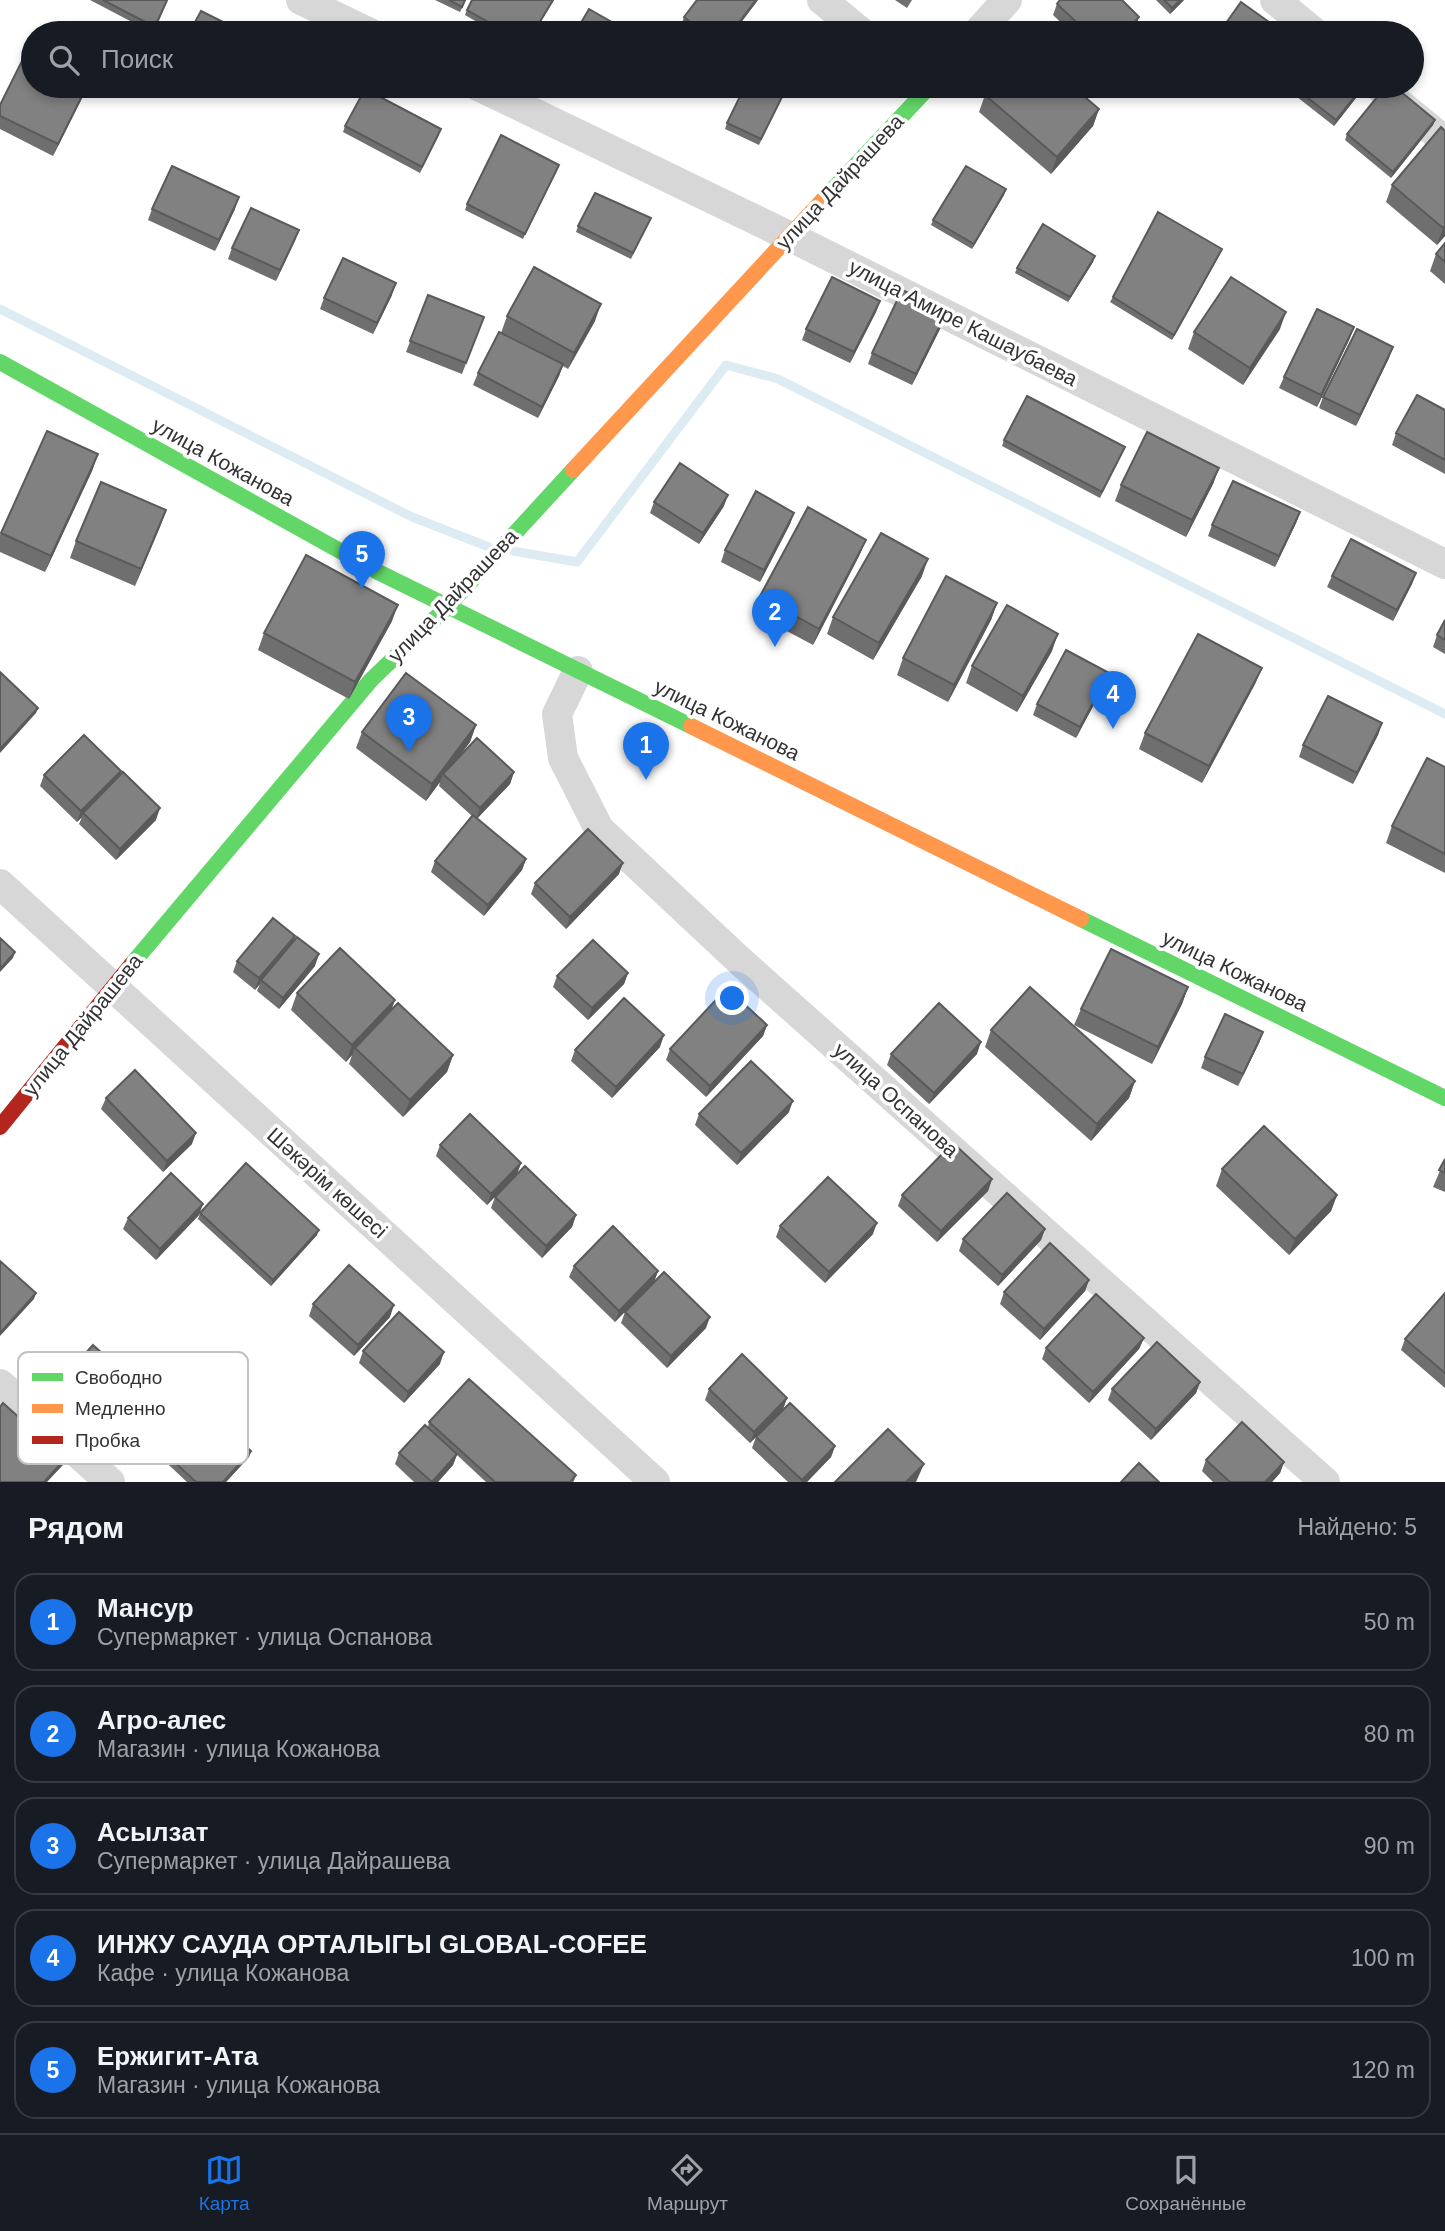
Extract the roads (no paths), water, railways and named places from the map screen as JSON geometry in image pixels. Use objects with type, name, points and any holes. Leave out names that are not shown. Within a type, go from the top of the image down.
[{"type":"main road","name":"улица Дайрашева","points":[[0,1127],[112,988],[371,680],[448,606],[918,98]]},
{"type":"main road","name":"улица Кожанова","points":[[0,362],[378,572],[1445,1098]]},
{"type":"street","points":[[301,0],[345,21]]},
{"type":"street","points":[[821,0],[847,21]]},
{"type":"street","points":[[988,21],[1007,0]]},
{"type":"street","points":[[1275,0],[1300,21]]},
{"type":"street","name":"улица Амире Кашаубаева","points":[[503,98],[789,236],[1445,564]]},
{"type":"street","points":[[1393,98],[1445,141]]},
{"type":"street","name":"улица Оспанова","points":[[578,671],[557,714],[558,725],[563,758],[599,829],[761,979],[1325,1482]]},
{"type":"street","name":"Шәкәрім көшесі","points":[[0,884],[655,1482]]},
{"type":"street","points":[[0,1384],[18,1400]]},
{"type":"street","points":[[90,1464],[110,1482]]},
{"type":"waterway","points":[[0,309],[412,517],[489,547]]},
{"type":"waterway","points":[[513,551],[577,562],[726,365],[778,379],[1445,714]]},
{"type":"place","name":"Ержигит-Ата","points":[[362,589]]},
{"type":"place","name":"Агро-алес","points":[[775,647]]},
{"type":"place","name":"ИНЖУ САУДА ОРТАЛЫГЫ GLOBAL-COFEE","points":[[1113,729]]},
{"type":"place","name":"Асылзат","points":[[409,752]]},
{"type":"place","name":"Мансур","points":[[646,780]]}]
